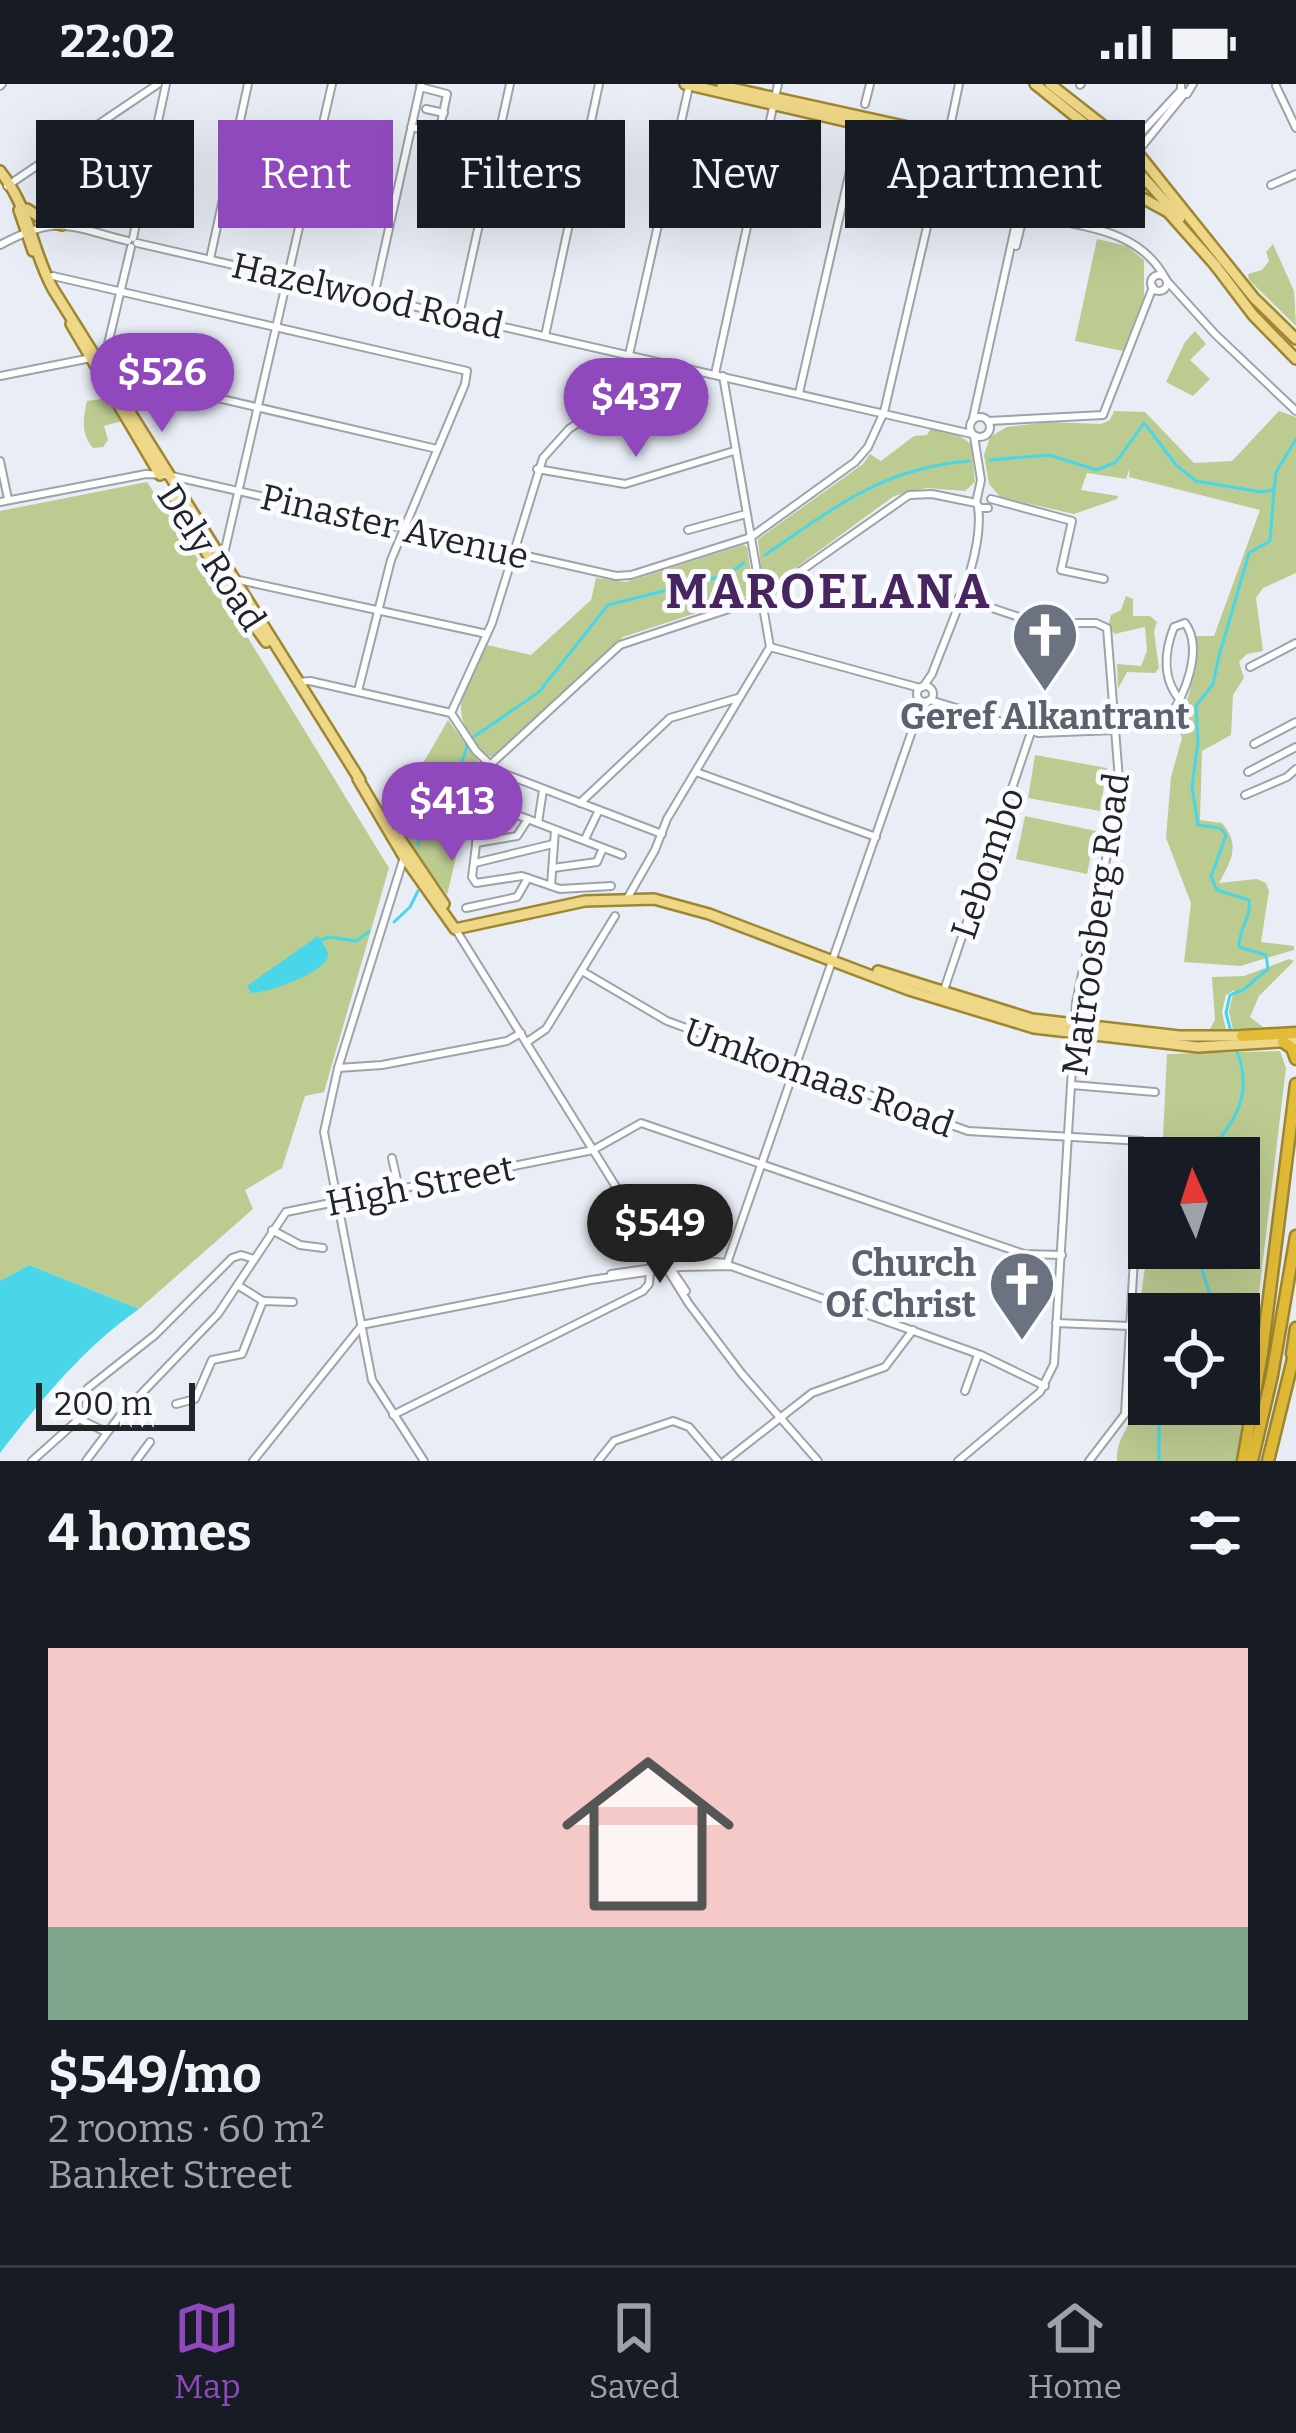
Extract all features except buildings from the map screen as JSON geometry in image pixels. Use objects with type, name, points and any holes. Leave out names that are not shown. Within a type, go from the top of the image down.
[{"type":"highway","points":[[1242,1036],[1293,1037],[1296,1059]]},
{"type":"highway","points":[[1248,1461],[1296,1084]]},
{"type":"highway","points":[[1248,1461],[1272,1375],[1296,1236]]},
{"type":"highway","points":[[1288,1375],[1296,1328]]},
{"type":"highway","points":[[1268,1461],[1296,1347]]},
{"type":"main road","points":[[710,84],[856,120]]},
{"type":"main road","points":[[1035,84],[1081,120]]},
{"type":"main road","points":[[1050,84],[1092,120]]},
{"type":"main road","points":[[687,88],[864,120]]},
{"type":"main road","points":[[1145,171],[1253,298],[1296,339]]},
{"type":"main road","points":[[0,172],[36,216]]},
{"type":"main road","points":[[1145,172],[1252,315],[1296,359]]},
{"type":"main road","points":[[9,185],[29,230]]},
{"type":"main road","points":[[1145,198],[1168,212],[1216,266]]},
{"type":"main road","points":[[20,200],[29,230]]},
{"type":"main road","name":"Dely Road","points":[[29,230],[42,278],[98,353],[163,475],[248,616],[298,684]]},
{"type":"main road","name":"Dely Road","points":[[98,353],[115,382]]},
{"type":"main road","name":"Dely Road","points":[[163,475],[404,857],[458,928]]},
{"type":"main road","points":[[179,494],[190,479]]},
{"type":"main road","points":[[232,581],[248,616]]},
{"type":"main road","name":"Dely Road","points":[[358,779],[458,928]]},
{"type":"main road","points":[[400,839],[404,857],[424,873]]},
{"type":"main road","points":[[458,928],[559,905],[628,897],[670,902],[961,1008],[1034,1028],[1242,1036]]},
{"type":"main road","points":[[835,959],[1074,1029],[1198,1047],[1293,1037]]},
{"type":"street","points":[[9,185],[162,84]]},
{"type":"street","points":[[0,376],[98,353],[121,291],[162,84]]},
{"type":"street","points":[[210,259],[248,84]]},
{"type":"street","points":[[222,562],[332,84]]},
{"type":"street","points":[[459,316],[510,84]]},
{"type":"street","points":[[591,120],[599,84]]},
{"type":"street","points":[[628,897],[770,647],[719,375],[780,84]]},
{"type":"street","points":[[865,104],[869,84]]},
{"type":"street","points":[[952,120],[959,84]]},
{"type":"street","points":[[1145,135],[1182,89],[1192,91],[1193,84]]},
{"type":"street","points":[[374,296],[420,86],[446,93],[439,133],[411,128]]},
{"type":"street","points":[[1276,86],[1296,128]]},
{"type":"street","points":[[452,713],[487,634],[537,470],[560,437],[618,393],[687,88]]},
{"type":"street","points":[[425,109],[444,113]]},
{"type":"street","points":[[1271,185],[1296,174]]},
{"type":"street","points":[[799,393],[845,193]]},
{"type":"street","name":"Hazelwood Road","points":[[29,230],[42,228]]},
{"type":"street","name":"Hazelwood Road","points":[[74,228],[973,435]]},
{"type":"street","points":[[544,335],[567,228]]},
{"type":"street","points":[[751,537],[859,458],[884,412],[927,228]]},
{"type":"street","points":[[728,1265],[959,596],[983,501],[973,419],[1018,228]]},
{"type":"street","points":[[1078,228],[1125,237],[1147,254],[1215,334],[1296,411]]},
{"type":"street","points":[[0,245],[29,230]]},
{"type":"street","points":[[1147,254],[1157,287]]},
{"type":"street","points":[[53,276],[467,371],[376,610],[358,691]]},
{"type":"street","points":[[973,435],[987,426],[1040,416],[1103,415],[1157,287],[1165,279]]},
{"type":"street","points":[[1157,287],[1165,279]]},
{"type":"street","points":[[1157,287],[1183,298]]},
{"type":"street","points":[[115,382],[437,449]]},
{"type":"street","points":[[978,393],[987,426],[978,455]]},
{"type":"street","points":[[950,427],[973,419],[987,426]]},
{"type":"street","points":[[537,470],[625,484],[734,451]]},
{"type":"street","points":[[0,461],[4,501]]},
{"type":"street","name":"Pinaster Avenue","points":[[4,501],[163,475],[623,576],[751,537]]},
{"type":"street","points":[[490,765],[627,640],[762,598],[902,499],[920,494],[965,498],[1072,521],[1061,570],[1104,579]]},
{"type":"street","points":[[688,530],[746,514]]},
{"type":"street","points":[[232,581],[487,634]]},
{"type":"street","name":"Matroosberg Road","points":[[959,596],[1029,621],[1100,624],[1109,632],[1120,792],[1074,1029],[1053,1372],[1045,1386]]},
{"type":"street","points":[[770,647],[903,686],[1031,732],[1115,730],[1169,722],[1188,688],[1191,632],[1185,623],[1174,627],[1167,665],[1169,687],[1180,701]]},
{"type":"street","points":[[1250,668],[1296,643]]},
{"type":"street","points":[[298,684],[358,691],[452,713],[490,765],[662,834]]},
{"type":"street","points":[[580,802],[670,718],[740,698]]},
{"type":"street","points":[[1254,744],[1296,722]]},
{"type":"street","name":"Lebombo","points":[[942,993],[1031,732]]},
{"type":"street","points":[[1248,772],[1296,747]]},
{"type":"street","points":[[1246,795],[1296,769]]},
{"type":"street","points":[[695,772],[875,837]]},
{"type":"street","points":[[538,823],[543,789]]},
{"type":"street","points":[[504,810],[622,855]]},
{"type":"street","points":[[584,840],[599,810]]},
{"type":"street","points":[[476,843],[517,836],[528,819]]},
{"type":"street","points":[[478,830],[473,864],[476,883],[528,878],[551,886],[611,886]]},
{"type":"street","points":[[551,886],[556,830]]},
{"type":"street","points":[[473,864],[553,844]]},
{"type":"street","points":[[554,868],[598,862],[603,848]]},
{"type":"street","points":[[404,857],[338,1068],[324,1132],[375,1386],[424,1461]]},
{"type":"street","points":[[466,908],[517,897],[528,878]]},
{"type":"street","points":[[527,1042],[546,1029],[614,916]]},
{"type":"street","name":"Dely Road","points":[[458,928],[694,1310],[818,1461]]},
{"type":"street","name":"Umkomaas Road","points":[[582,971],[659,1018],[974,1133],[1128,1140]]},
{"type":"street","points":[[338,1068],[382,1065],[507,1041],[521,1033]]},
{"type":"street","points":[[1072,1084],[1155,1092]]},
{"type":"street","name":"High Street","points":[[272,1230],[286,1212],[593,1150],[645,1123],[1016,1251],[1062,1255]]},
{"type":"street","points":[[392,1157],[398,1189]]},
{"type":"street","points":[[86,1461],[106,1432],[218,1314],[272,1230],[300,1245],[323,1247]]},
{"type":"street","points":[[79,1419],[82,1394],[155,1335],[227,1262],[238,1256],[254,1259]]},
{"type":"street","points":[[361,1325],[668,1266],[728,1265],[978,1354],[1045,1386],[961,1460]]},
{"type":"street","points":[[393,1415],[638,1294],[648,1286],[650,1269]]},
{"type":"street","points":[[239,1286],[263,1301],[293,1302]]},
{"type":"street","points":[[176,1404],[195,1400],[212,1360],[242,1354],[263,1301]]},
{"type":"street","points":[[1056,1323],[1128,1326]]},
{"type":"street","points":[[256,1460],[354,1340],[361,1325]]},
{"type":"street","points":[[598,1461],[614,1441],[673,1421],[688,1427],[722,1461],[812,1393],[885,1366],[913,1330]]},
{"type":"street","points":[[354,1340],[366,1349]]},
{"type":"street","points":[[965,1391],[978,1354]]},
{"type":"street","points":[[1089,1461],[1125,1414],[1128,1370]]},
{"type":"street","points":[[79,1419],[106,1432]]},
{"type":"street","points":[[32,1461],[79,1419]]},
{"type":"street","points":[[136,1461],[150,1442]]},
{"type":"green space","points":[[1097,239],[1127,246],[1144,260],[1144,297],[1123,351],[1075,341]]},
{"type":"green space","points":[[1273,244],[1294,291],[1296,326],[1249,280],[1248,274],[1262,270],[1269,261],[1266,252]]},
{"type":"green space","points":[[1195,331],[1206,344],[1190,360],[1210,379],[1193,396],[1166,382]]},
{"type":"green space","points":[[87,401],[109,401],[122,421],[104,426],[108,440],[103,447],[93,448],[85,431]]},
{"type":"green space","points":[[1114,411],[1145,412],[1194,463],[1232,461],[1279,411],[1296,417],[1296,573],[1263,588],[1256,598],[1263,651],[1247,654],[1239,662],[1244,678],[1233,695],[1231,735],[1202,751],[1200,820],[1222,823],[1233,846],[1219,883],[1257,879],[1266,883],[1269,891],[1261,942],[1294,946],[1294,950],[1240,966],[1184,962],[1191,903],[1166,838],[1171,777],[1182,738],[1179,718],[1191,683],[1192,636],[1214,636],[1260,510],[1129,477],[1130,468],[1126,479],[1087,473],[1081,490],[1118,496],[1074,514],[1000,497],[989,484],[984,455],[990,437],[1007,427],[1047,422],[1101,424]]},
{"type":"green space","points":[[931,428],[957,434],[971,444],[975,482],[965,491],[926,488],[894,496],[768,588],[763,587],[758,539],[863,464],[870,454],[881,461],[914,436],[927,435]]},
{"type":"green space","points":[[147,482],[389,868],[324,1092],[305,1096],[282,1168],[245,1190],[253,1209],[139,1309],[29,1265],[0,1281],[0,511]]},
{"type":"green space","points":[[743,545],[754,590],[751,595],[623,637],[494,757],[485,755],[472,739],[461,712],[462,701],[487,645],[531,655],[591,600],[596,578],[626,582]]},
{"type":"green space","points":[[1126,596],[1133,599],[1133,616],[1150,616],[1157,622],[1159,668],[1155,673],[1127,672],[1118,689],[1117,664],[1141,666],[1147,651],[1145,627],[1114,634],[1109,623]]},
{"type":"green space","points":[[448,720],[479,762],[447,895],[392,817]]},
{"type":"green space","points":[[1035,755],[1107,768],[1100,811],[1028,798]]},
{"type":"green space","points":[[1025,816],[1096,831],[1087,874],[1016,859]]},
{"type":"green space","points":[[1294,961],[1259,996],[1250,1017],[1263,1027],[1233,1030],[1229,1011],[1234,990],[1226,995],[1222,1012],[1226,1030],[1208,1032],[1215,1020],[1212,977],[1244,976]]},
{"type":"green space","points":[[1280,1051],[1286,1068],[1259,1293],[1142,1293],[1145,1269],[1260,1269],[1260,1137],[1163,1137],[1167,1054]]},
{"type":"green space","points":[[1129,1425],[1243,1425],[1239,1461],[1117,1461]]},
{"type":"water","points":[[318,936],[328,954],[319,968],[251,993],[247,986]]},
{"type":"water","points":[[29,1265],[139,1309],[81,1358],[0,1453],[0,1281]]},
{"type":"waterway","points":[[990,460],[1049,455],[1097,470],[1116,462],[1144,423],[1177,466],[1196,481],[1261,492],[1274,490],[1276,472],[1296,439]]},
{"type":"waterway","points":[[765,555],[884,481],[969,461]]},
{"type":"waterway","points":[[1230,1028],[1226,1013],[1230,995],[1268,969],[1266,955],[1239,947],[1249,900],[1217,890],[1211,877],[1226,835],[1220,828],[1198,825],[1192,787],[1198,742],[1196,706],[1213,684],[1249,553],[1270,541],[1274,490]]},
{"type":"waterway","points":[[472,738],[539,692],[608,605],[726,575],[744,563]]},
{"type":"waterway","points":[[418,845],[426,796],[460,764],[467,745]]},
{"type":"waterway","points":[[394,922],[418,891]]},
{"type":"waterway","points":[[321,940],[356,941],[369,932]]},
{"type":"waterway","points":[[1221,1137],[1242,1097],[1237,1052]]},
{"type":"waterway","points":[[1202,1269],[1209,1293]]},
{"type":"waterway","points":[[1159,1425],[1159,1461]]},
{"type":"place","name":"Geref Alkantrant","points":[[1045,694]]},
{"type":"place","name":"Church Of Christ","points":[[1022,1343]]},
{"type":"district","name":"MAROELANA","points":[[829,591]]}]
